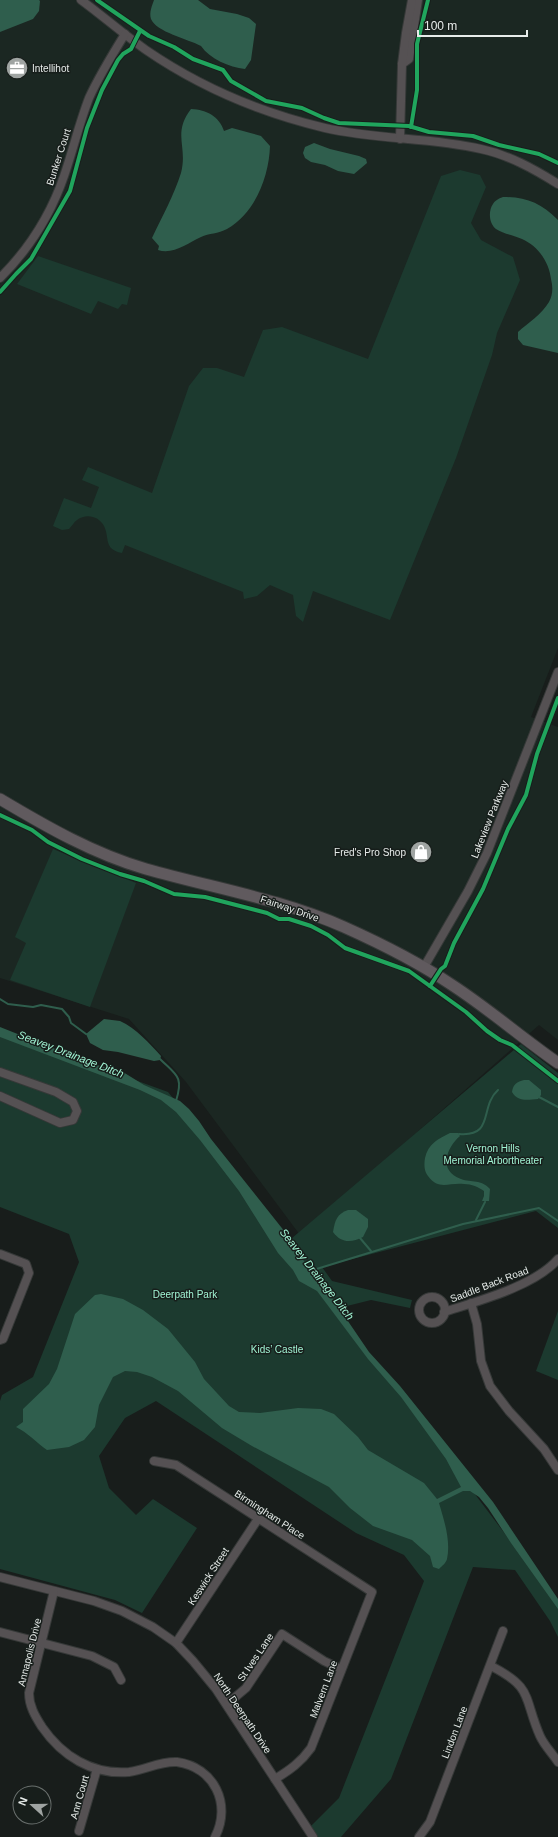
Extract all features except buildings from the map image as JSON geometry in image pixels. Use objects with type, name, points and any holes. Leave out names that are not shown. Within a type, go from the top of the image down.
[{"type":"main road","name":"Fairway Drive","points":[[0,799],[72,840],[108,856],[146,869],[260,897],[299,910],[378,942],[424,967],[486,1008],[558,1062]]},
{"type":"street","points":[[81,0],[146,50],[190,77],[254,106],[327,128],[367,136],[482,149],[517,161],[558,184]]},
{"type":"street","points":[[400,139],[402,64],[412,0]]},
{"type":"street","points":[[402,64],[409,59],[418,0]]},
{"type":"street","name":"Bunker Court","points":[[0,278],[30,243],[47,216],[64,176],[77,130],[90,97],[102,72],[125,34]]},
{"type":"street","name":"Lakeview Parkway","points":[[424,967],[468,891],[486,852],[558,672]]},
{"type":"street","points":[[0,1072],[56,1092],[73,1102],[77,1111],[73,1120],[60,1123],[0,1096]]},
{"type":"street","points":[[0,1254],[26,1264],[29,1273],[1,1340]]},
{"type":"street","name":"Saddle Back Road","points":[[444,1312],[528,1281],[542,1273],[558,1259]]},
{"type":"street","points":[[471,1303],[477,1324],[481,1361],[490,1386],[499,1399],[537,1441],[558,1470]]},
{"type":"street","name":"Birmingham Place","points":[[154,1461],[176,1465],[372,1592]]},
{"type":"street","name":"Keswick Street","points":[[176,1644],[258,1519]]},
{"type":"street","name":"North Deerpath Drive","points":[[0,1577],[122,1611],[153,1627],[176,1644],[194,1661],[227,1704],[313,1837]]},
{"type":"street","name":"Annapolis Drive","points":[[54,1591],[42,1643],[30,1683],[30,1706],[36,1719],[52,1741],[63,1751],[84,1765],[110,1771],[130,1772],[168,1762],[185,1764],[200,1770],[214,1785],[220,1798],[222,1821],[215,1837]]},
{"type":"street","name":"Malvern Lane","points":[[275,1779],[294,1768],[311,1748],[372,1592]]},
{"type":"street","name":"Lindon Lane","points":[[419,1837],[430,1822],[491,1666],[503,1631]]},
{"type":"street","points":[[0,1632],[92,1656],[111,1664],[117,1670],[121,1680]]},
{"type":"street","name":"St Ives Lane","points":[[227,1704],[246,1688],[282,1634],[324,1661],[341,1669]]},
{"type":"street","points":[[491,1666],[508,1675],[523,1689],[529,1700],[534,1720],[541,1738],[558,1762]]},
{"type":"street","name":"Ann Court","points":[[80,1831],[97,1769]]},
{"type":"shaded area","points":[[0,0],[558,0],[558,648],[531,717],[558,727],[558,1040],[539,1025],[300,1235],[186,1082],[129,1019],[0,978]]},
{"type":"shaded area","points":[[0,0],[39,0],[39,11],[33,19],[0,32]]},
{"type":"shaded area","points":[[154,0],[198,0],[210,9],[249,18],[256,24],[251,60],[245,69],[220,62],[209,55],[201,46],[159,28],[154,24],[150,16]]},
{"type":"shaded area","points":[[191,109],[207,112],[212,115],[219,121],[224,131],[232,128],[261,136],[270,146],[267,170],[259,193],[253,204],[237,222],[224,231],[204,236],[175,250],[158,250],[159,246],[152,238],[181,173],[183,164],[182,126]]},
{"type":"shaded area","points":[[314,143],[330,149],[359,156],[366,159],[367,163],[354,174],[338,171],[325,165],[311,162],[305,158],[303,153],[305,147]]},
{"type":"shaded area","points":[[503,197],[519,198],[533,202],[552,214],[558,220],[558,353],[523,345],[518,339],[518,332],[539,314],[549,302],[552,294],[552,285],[548,267],[538,250],[522,239],[499,231],[492,224],[490,217],[491,207],[495,202]]},
{"type":"shaded area","points":[[104,1019],[120,1021],[132,1028],[161,1056],[160,1060],[154,1061],[118,1052],[103,1050],[90,1043],[86,1034]]},
{"type":"shaded area","points":[[0,1027],[93,1064],[123,1072],[144,1085],[180,1101],[189,1109],[285,1232],[313,1275],[320,1280],[369,1352],[400,1386],[493,1502],[558,1599],[558,1609],[488,1508],[479,1497],[470,1491],[463,1491],[439,1503],[446,1531],[448,1552],[443,1566],[439,1569],[433,1567],[430,1556],[412,1540],[373,1526],[350,1508],[329,1487],[252,1446],[222,1428],[178,1391],[152,1377],[137,1372],[125,1371],[113,1377],[99,1405],[95,1427],[84,1440],[69,1447],[47,1450],[16,1427],[23,1422],[23,1409],[49,1384],[57,1369],[75,1314],[95,1295],[101,1294],[123,1299],[143,1310],[168,1329],[195,1362],[204,1379],[229,1406],[239,1412],[260,1413],[298,1408],[321,1409],[334,1414],[358,1437],[368,1450],[424,1483],[437,1499],[461,1487],[446,1459],[401,1397],[368,1359],[317,1291],[299,1281],[293,1270],[278,1253],[239,1191],[200,1140],[176,1112],[161,1100],[140,1090],[0,1037]]},
{"type":"shaded area","points":[[524,1080],[529,1080],[541,1090],[541,1095],[538,1099],[520,1099],[514,1095],[512,1092],[513,1087]]},
{"type":"shaded area","points":[[450,1133],[458,1133],[460,1136],[455,1141],[448,1153],[447,1165],[449,1171],[461,1179],[480,1182],[487,1186],[490,1189],[489,1201],[482,1201],[484,1191],[477,1187],[467,1184],[440,1185],[432,1181],[427,1174],[424,1163],[428,1149],[438,1140]]},
{"type":"shaded area","points":[[348,1210],[356,1210],[368,1219],[368,1227],[363,1237],[346,1241],[336,1236],[333,1232],[337,1218],[341,1213]]},
{"type":"green space","points":[[460,170],[480,175],[486,187],[471,223],[481,240],[513,257],[520,280],[497,333],[492,355],[456,458],[390,620],[313,591],[303,622],[296,616],[293,595],[270,585],[257,596],[244,599],[243,592],[125,545],[122,553],[112,549],[108,542],[104,526],[96,518],[88,516],[81,518],[69,529],[62,530],[53,526],[64,498],[91,508],[99,487],[82,480],[88,467],[152,493],[189,386],[203,368],[217,368],[244,377],[263,330],[282,327],[368,359],[441,176]]},
{"type":"green space","points":[[38,256],[131,288],[127,305],[122,304],[118,309],[98,301],[91,314],[17,284]]},
{"type":"green space","points":[[53,849],[136,883],[90,1007],[10,980],[26,943],[15,937]]},
{"type":"green space","name":"Deerpath Park","points":[[0,1031],[168,1092],[235,1173],[285,1244],[521,1044],[558,1073],[558,1228],[536,1211],[322,1267],[332,1281],[412,1300],[410,1308],[371,1300],[335,1309],[558,1604],[558,1637],[550,1621],[515,1570],[473,1567],[391,1779],[341,1837],[318,1837],[311,1826],[339,1798],[424,1581],[404,1555],[356,1533],[156,1401],[125,1418],[99,1456],[109,1488],[136,1515],[153,1499],[197,1528],[142,1613],[115,1600],[0,1569],[0,1401],[2,1395],[33,1377],[79,1262],[69,1234],[0,1207]]},
{"type":"green space","points":[[558,1311],[558,1380],[536,1371]]},
{"type":"waterway","points":[[0,999],[8,1004],[33,1007],[41,1005],[62,1009],[69,1017],[71,1023],[86,1034]]},
{"type":"waterway","points":[[160,1059],[174,1073],[179,1081],[176,1101]]},
{"type":"waterway","points":[[459,1134],[470,1134],[478,1131],[485,1120],[492,1097],[498,1090]]},
{"type":"waterway","points":[[539,1097],[558,1107]]},
{"type":"waterway","points":[[476,1220],[485,1202]]},
{"type":"waterway","name":"Seavey Drainage Ditch","points":[[310,1271],[463,1224],[539,1208],[558,1221]]},
{"type":"waterway","points":[[360,1238],[371,1251]]},
{"type":"cycle path","points":[[97,0],[149,36],[174,47],[193,59],[223,70],[231,81],[266,101],[302,108],[339,123],[409,126],[429,132],[473,136],[499,145],[539,154],[558,163]]},
{"type":"cycle path","points":[[411,127],[417,90],[417,44],[428,0]]},
{"type":"cycle path","points":[[0,292],[31,259],[70,191],[87,128],[102,90],[118,60],[123,54],[131,49],[140,31]]},
{"type":"cycle path","points":[[430,986],[441,969],[445,966],[454,943],[483,889],[508,829],[526,795],[537,754],[558,698]]},
{"type":"cycle path","points":[[0,815],[32,830],[48,842],[82,859],[120,874],[144,881],[174,894],[205,897],[267,913],[279,919],[289,919],[311,926],[328,935],[345,948],[409,971],[466,1012],[487,1031],[500,1040],[512,1045],[558,1081]]},
{"type":"place","name":"Intellihot","points":[[17,68]]},
{"type":"place","name":"Fred's Pro Shop","points":[[421,852]]},
{"type":"park label","name":"Vernon Hills Memorial Arbortheater","points":[[493,1154]]},
{"type":"park label","name":"Kids’ Castle","points":[[277,1349]]}]
